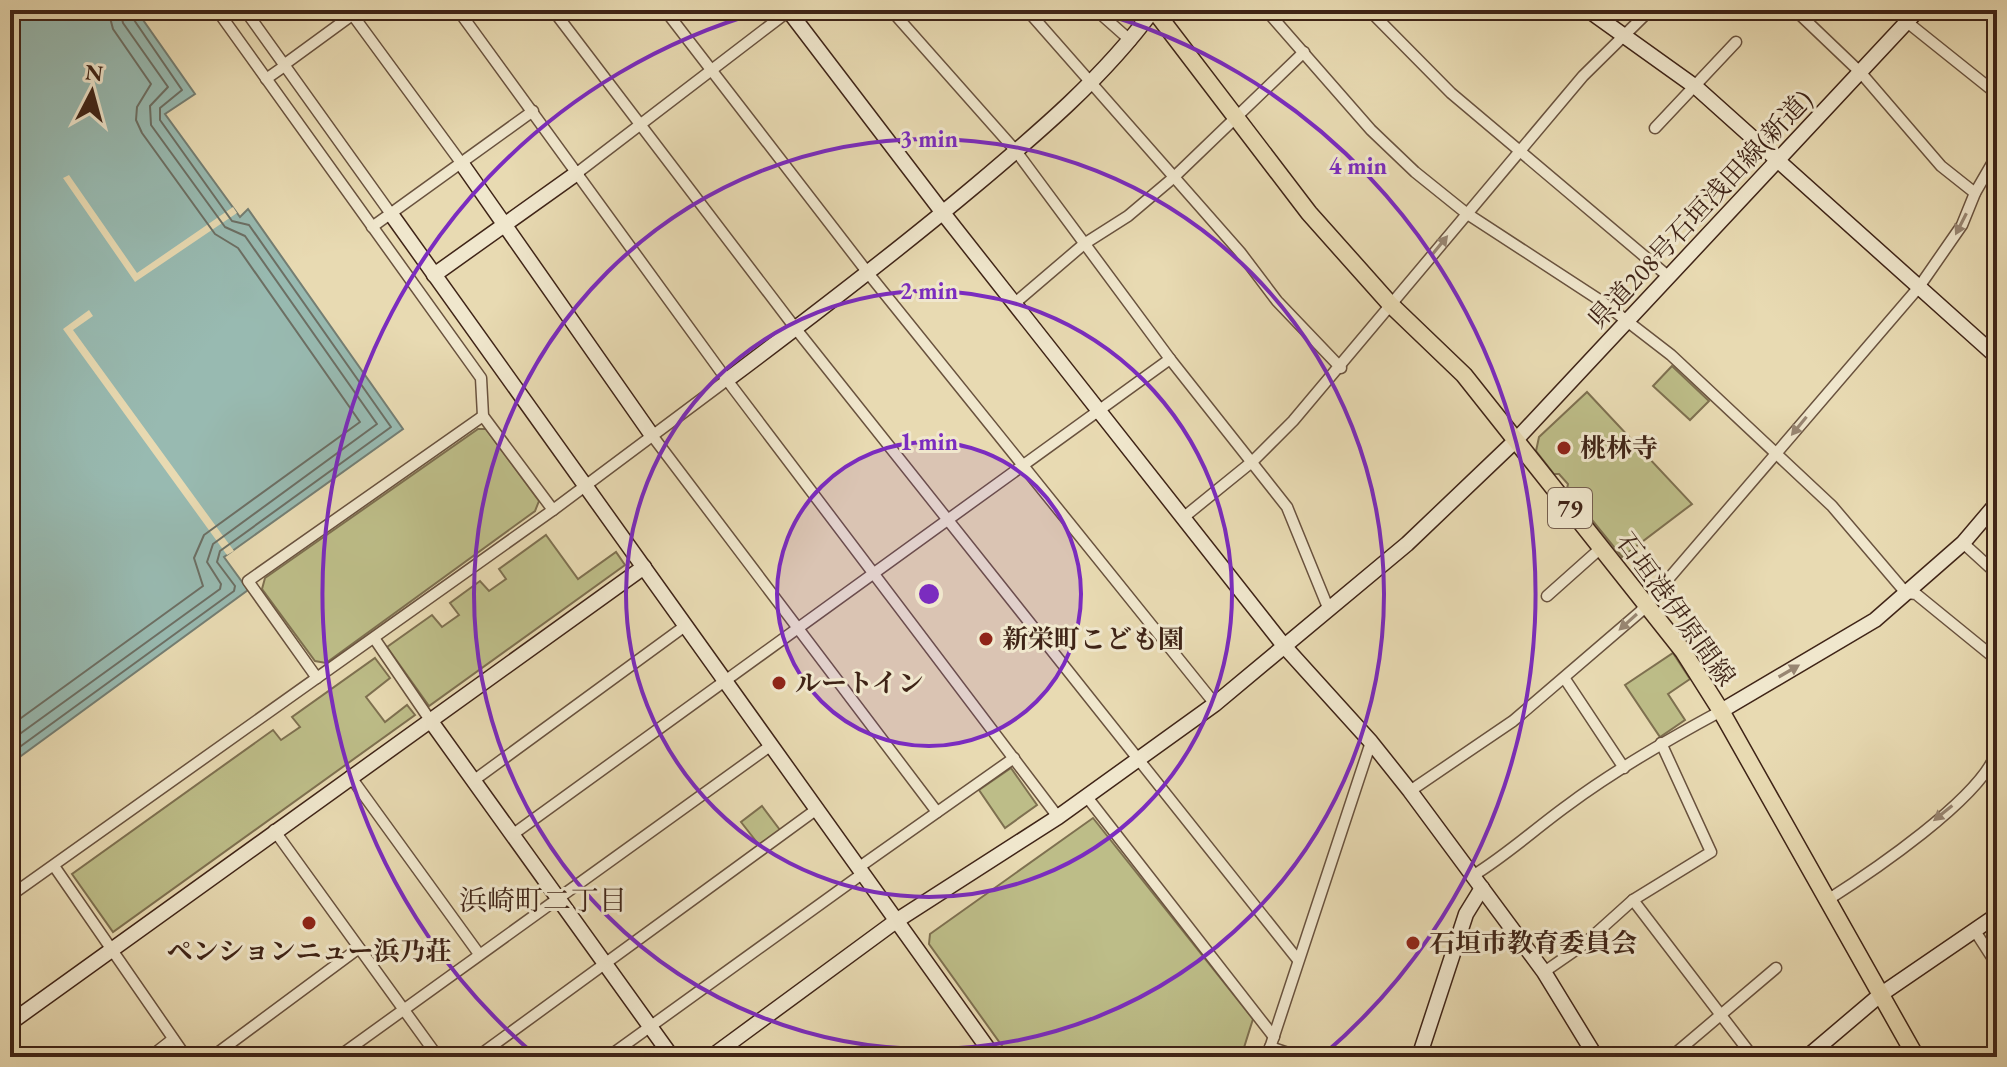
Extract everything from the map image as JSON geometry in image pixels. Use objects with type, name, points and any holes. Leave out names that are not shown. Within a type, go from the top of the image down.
[{"type":"main road","name":"石垣港伊原間線","points":[[1153,10],[1309,213],[1391,305],[1464,375],[1647,602],[1721,711],[1916,1057]]},
{"type":"street","points":[[217,10],[481,378],[483,416],[553,510]]},
{"type":"street","points":[[245,10],[994,1057]]},
{"type":"street","points":[[458,10],[727,380],[1058,817]]},
{"type":"street","points":[[553,10],[796,329],[1298,960]]},
{"type":"street","points":[[665,10],[868,273],[1215,704]]},
{"type":"street","points":[[434,275],[577,173],[789,10],[943,213],[1285,647],[1371,742],[1410,791],[1544,972],[1596,1057]]},
{"type":"street","points":[[891,10],[1016,151],[1170,359],[1287,507],[1329,610]]},
{"type":"street","points":[[1027,10],[1277,301],[1341,368]]},
{"type":"street","points":[[1096,10],[1131,41]]},
{"type":"street","points":[[10,896],[553,510],[651,434],[796,329],[1016,151],[1090,84],[1131,41],[1153,10]]},
{"type":"street","points":[[1266,10],[1371,130],[1466,213],[1627,321],[1778,453],[1832,506],[1906,593],[1916,594],[1997,660]]},
{"type":"street","points":[[1369,10],[1451,93],[1669,277]]},
{"type":"street","points":[[1588,10],[1697,88],[1997,357]]},
{"type":"street","points":[[1184,517],[1253,461],[1341,368],[1466,213],[1650,10]]},
{"type":"street","points":[[1795,10],[1861,73],[1941,166],[1975,193]]},
{"type":"street","name":"県道208号石垣浅田線(新道)","points":[[711,1057],[896,921],[1058,817],[1215,704],[1407,544],[1515,441],[1918,10]]},
{"type":"street","points":[[266,79],[353,12],[651,434],[937,812]]},
{"type":"street","points":[[1907,22],[1997,94]]},
{"type":"street","points":[[1655,128],[1697,88],[1736,42]]},
{"type":"street","points":[[1015,303],[1084,244],[1128,216],[1173,178],[1304,52]]},
{"type":"street","points":[[372,227],[533,111]]},
{"type":"street","points":[[1410,791],[1513,721],[1565,679],[1647,602],[1919,287],[1962,225],[1975,193],[1997,155]]},
{"type":"street","points":[[512,835],[1170,359]]},
{"type":"street","points":[[317,678],[248,581],[483,416]]},
{"type":"street","points":[[1419,1057],[1478,882],[1624,768],[1661,743],[1875,620],[1963,543],[1997,503]]},
{"type":"street","points":[[1963,543],[1997,574]]},
{"type":"street","points":[[1547,596],[1602,547]]},
{"type":"street","points":[[10,1023],[274,830],[644,567]]},
{"type":"street","points":[[473,781],[685,626]]},
{"type":"street","points":[[374,638],[672,1057]]},
{"type":"street","points":[[1565,679],[1624,768]]},
{"type":"street","points":[[1271,1047],[1371,742]]},
{"type":"street","points":[[1544,972],[1583,945],[1633,900],[1711,852],[1661,743]]},
{"type":"street","points":[[338,1057],[770,746]]},
{"type":"street","points":[[1826,901],[1872,872],[1971,791],[1992,766],[1996,755]]},
{"type":"street","points":[[608,1057],[1014,758]]},
{"type":"street","points":[[350,776],[479,954]]},
{"type":"street","points":[[1087,797],[1271,1047],[1300,1057]]},
{"type":"street","points":[[477,1057],[817,809]]},
{"type":"street","points":[[274,830],[438,1057]]},
{"type":"street","points":[[54,866],[186,1057]]},
{"type":"street","points":[[1633,900],[1753,1057]]},
{"type":"street","points":[[1807,1057],[1880,995],[1997,915]]},
{"type":"street","points":[[1975,931],[1997,965]]},
{"type":"street","points":[[212,1057],[359,948]]},
{"type":"street","points":[[1671,1057],[1776,968]]},
{"type":"street","points":[[150,1057],[173,1039]]},
{"type":"green space","points":[[1672,366],[1709,401],[1690,420],[1653,386]]},
{"type":"green space","points":[[1587,392],[1692,504],[1622,557],[1567,489],[1568,484],[1559,474],[1554,474],[1536,451],[1539,437]]},
{"type":"green space","points":[[478,429],[486,429],[539,501],[535,511],[326,663],[315,661],[262,589],[265,578]]},
{"type":"green space","points":[[546,535],[578,579],[616,552],[625,565],[429,706],[387,647],[432,615],[442,627],[459,615],[450,603],[480,581],[489,591],[506,579],[499,569]]},
{"type":"green space","points":[[1673,653],[1690,679],[1668,694],[1685,720],[1660,737],[1625,685]]},
{"type":"green space","points":[[375,658],[390,678],[366,697],[385,722],[407,705],[415,715],[113,932],[72,874],[273,730],[281,740],[300,727],[292,717]]},
{"type":"green space","points":[[1011,768],[1037,805],[1005,828],[979,790]]},
{"type":"green space","points":[[762,806],[780,830],[759,845],[741,822]]},
{"type":"green space","points":[[1093,818],[1253,1019],[1241,1057],[1010,1057],[929,944],[930,934]]},
{"type":"water","points":[[10,10],[136,10],[195,94],[165,114],[240,217],[248,209],[403,429],[224,557],[248,590],[10,764]]},
{"type":"pier","points":[[69,175],[137,273],[233,207],[237,213],[135,282],[63,178]]},
{"type":"pier","points":[[89,310],[93,316],[73,330],[234,551],[227,555],[63,329]]},
{"type":"place","name":"桃林寺","points":[[1564,448]]},
{"type":"place","name":"新栄町こども園","points":[[986,639]]},
{"type":"place","name":"ルートイン","points":[[779,683]]},
{"type":"place","name":"ペンションニュー浜乃荘","points":[[309,923]]},
{"type":"place","name":"石垣市教育委員会","points":[[1413,943]]},
{"type":"district","name":"浜崎町二丁目","points":[[543,900]]}]
